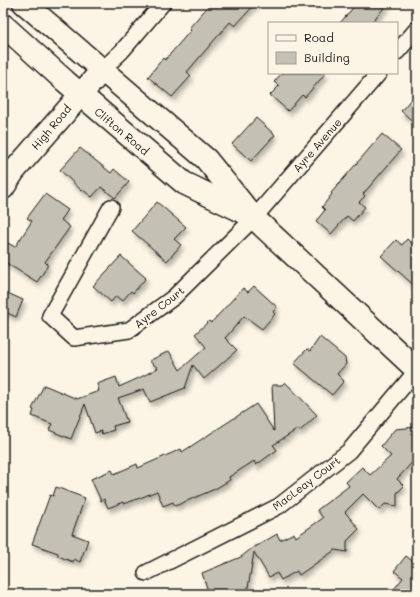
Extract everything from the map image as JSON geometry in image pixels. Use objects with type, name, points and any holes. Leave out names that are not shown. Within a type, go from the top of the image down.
[{"type":"main road","name":"Clifton Road","points":[[24,3],[206,159],[254,218],[417,370]]},
{"type":"main road","name":"Clifton Road","points":[[3,25],[80,94],[184,183],[254,218]]},
{"type":"main road","name":"High Road","points":[[3,188],[14,171],[80,94],[103,70]]},
{"type":"street","points":[[103,70],[122,51],[163,3]]},
{"type":"street","points":[[398,51],[417,29]]},
{"type":"street","name":"Ayre Avenue","points":[[254,218],[378,74]]},
{"type":"street","name":"Ayre Court","points":[[111,207],[50,316],[74,338],[129,330],[174,297],[254,218]]},
{"type":"street","name":"MacLeay Court","points":[[146,573],[279,506],[349,451],[417,370]]},
{"type":"building","points":[[211,3],[256,3],[235,26],[230,22],[187,72],[191,76],[172,97],[148,77],[163,58],[165,60],[191,30],[189,28]]},
{"type":"building","points":[[357,3],[388,3],[372,22],[341,22]]},
{"type":"building","points":[[281,74],[325,74],[305,97],[302,95],[288,111],[270,95],[279,86],[274,82]]},
{"type":"building","points":[[417,92],[417,125],[401,111]]},
{"type":"building","points":[[256,118],[275,135],[251,161],[232,144]]},
{"type":"building","points":[[382,134],[401,150],[363,194],[365,196],[359,202],[365,207],[353,221],[347,216],[331,234],[316,221],[325,210],[322,207],[332,194],[331,193]]},
{"type":"building","points":[[80,148],[111,173],[114,169],[129,182],[115,198],[101,187],[92,197],[83,190],[82,191],[60,170]]},
{"type":"building","points":[[45,194],[68,210],[61,220],[70,227],[45,262],[47,267],[37,282],[3,261],[3,250],[8,243],[15,247],[32,221],[27,218]]},
{"type":"building","points":[[157,202],[186,227],[174,239],[181,245],[167,261],[132,231]]},
{"type":"building","points":[[407,239],[417,248],[417,288],[381,256],[396,240],[402,245]]},
{"type":"building","points":[[121,256],[146,278],[133,293],[131,291],[122,301],[116,296],[111,302],[93,286]]},
{"type":"building","points":[[254,286],[277,307],[273,312],[275,314],[262,329],[244,316],[225,338],[237,350],[204,379],[193,365],[185,388],[150,402],[144,389],[118,398],[127,422],[113,426],[114,430],[102,434],[101,431],[95,433],[85,404],[71,439],[49,430],[52,424],[32,416],[34,410],[32,409],[44,385],[77,399],[99,391],[97,384],[116,377],[119,387],[141,377],[158,368],[149,361],[169,351],[180,370],[206,347],[195,334],[209,321],[211,323],[243,288],[248,292]]},
{"type":"building","points":[[3,291],[23,300],[16,317],[3,311]]},
{"type":"building","points":[[320,337],[345,358],[346,364],[337,374],[344,381],[332,395],[294,363],[307,349],[310,351]]},
{"type":"building","points":[[285,382],[317,415],[300,431],[298,429],[273,445],[277,450],[256,465],[254,461],[229,477],[230,480],[215,489],[175,506],[173,502],[163,506],[157,491],[124,504],[123,502],[108,508],[104,499],[101,501],[91,479],[112,470],[114,474],[137,464],[138,468],[181,449],[182,452],[256,404],[274,431],[272,385],[282,385]]},
{"type":"building","points":[[417,427],[417,457],[397,479],[404,486],[397,493],[397,506],[385,504],[379,510],[363,494],[345,512],[359,529],[347,541],[347,552],[335,550],[299,575],[297,571],[281,580],[277,573],[269,577],[254,552],[247,594],[209,594],[202,573],[241,557],[256,545],[255,547],[277,534],[280,540],[294,533],[296,537],[323,518],[317,510],[349,486],[346,482],[362,467],[370,475],[391,456],[381,446],[395,429]]},
{"type":"building","points":[[56,487],[85,498],[72,534],[88,540],[80,562],[74,559],[73,562],[58,556],[58,553],[32,544],[50,495],[53,496]]},
{"type":"building","points":[[406,556],[415,563],[417,560],[417,594],[390,594],[403,578],[394,571]]}]
